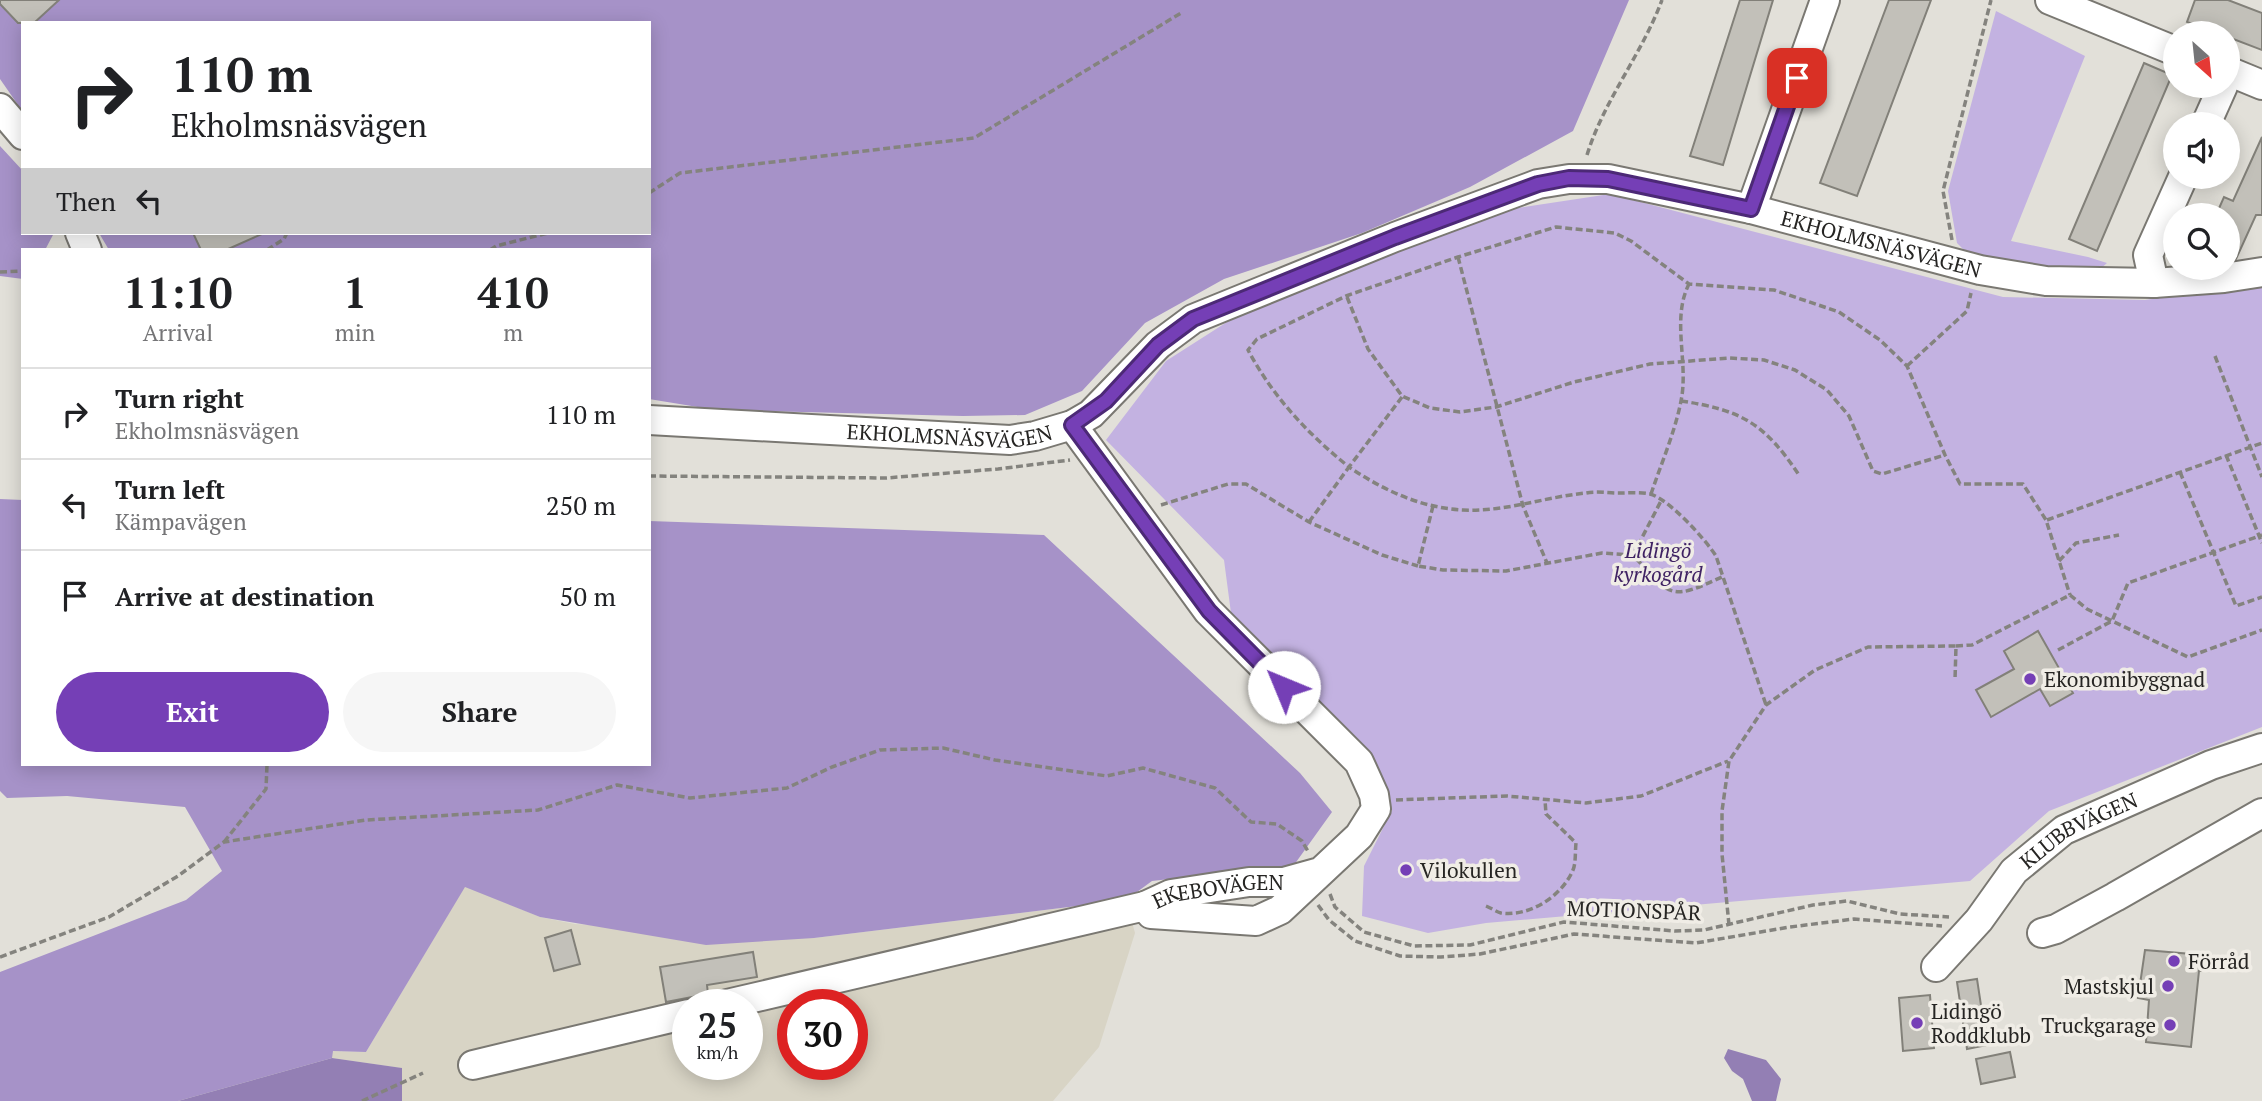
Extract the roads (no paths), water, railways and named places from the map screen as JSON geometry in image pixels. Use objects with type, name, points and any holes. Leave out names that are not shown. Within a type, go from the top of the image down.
[{"type":"street","points":[[1751,209],[1825,0]]},
{"type":"street","points":[[2050,0],[2163,46]]},
{"type":"street","points":[[2240,79],[2262,85]]},
{"type":"street","points":[[0,108],[21,133]]},
{"type":"street","name":"EKHOLMSNÄSVÄGEN","points":[[651,420],[1010,440],[1035,436],[1072,425],[1106,401],[1158,345],[1193,319],[1395,237],[1538,184],[1569,178],[1608,179],[1751,209],[1968,267],[2046,281],[2154,283],[2224,278],[2262,272]]},
{"type":"street","points":[[2154,283],[2148,255],[2178,189]]},
{"type":"street","name":"EKEBOVÄGEN","points":[[1072,425],[1209,611],[1359,762],[1374,795],[1376,809],[1359,836],[1280,910],[1255,921],[1151,914],[1145,905],[1171,894],[1249,882],[1284,882],[1315,877]]},
{"type":"street","name":"KLUBBVÄGEN","points":[[1936,967],[1976,923],[2014,871],[2064,830],[2211,765],[2262,748]]},
{"type":"street","points":[[2042,933],[2056,929],[2115,897],[2262,813]]},
{"type":"street","points":[[763,995],[1145,905]]},
{"type":"street","points":[[473,1065],[672,1018]]},
{"type":"place","name":"Ekonomibyggnad","points":[[2030,679]]},
{"type":"place","name":"Vilokullen","points":[[1406,870]]},
{"type":"place","name":"Förråd","points":[[2174,961]]},
{"type":"place","name":"Mastskjul","points":[[2168,986]]},
{"type":"place","name":"Lidingö Roddklubb","points":[[1917,1023]]},
{"type":"place","name":"Truckgarage","points":[[2170,1025]]},
{"type":"park label","name":"Lidingö kyrkogård","points":[[1658,562]]}]
